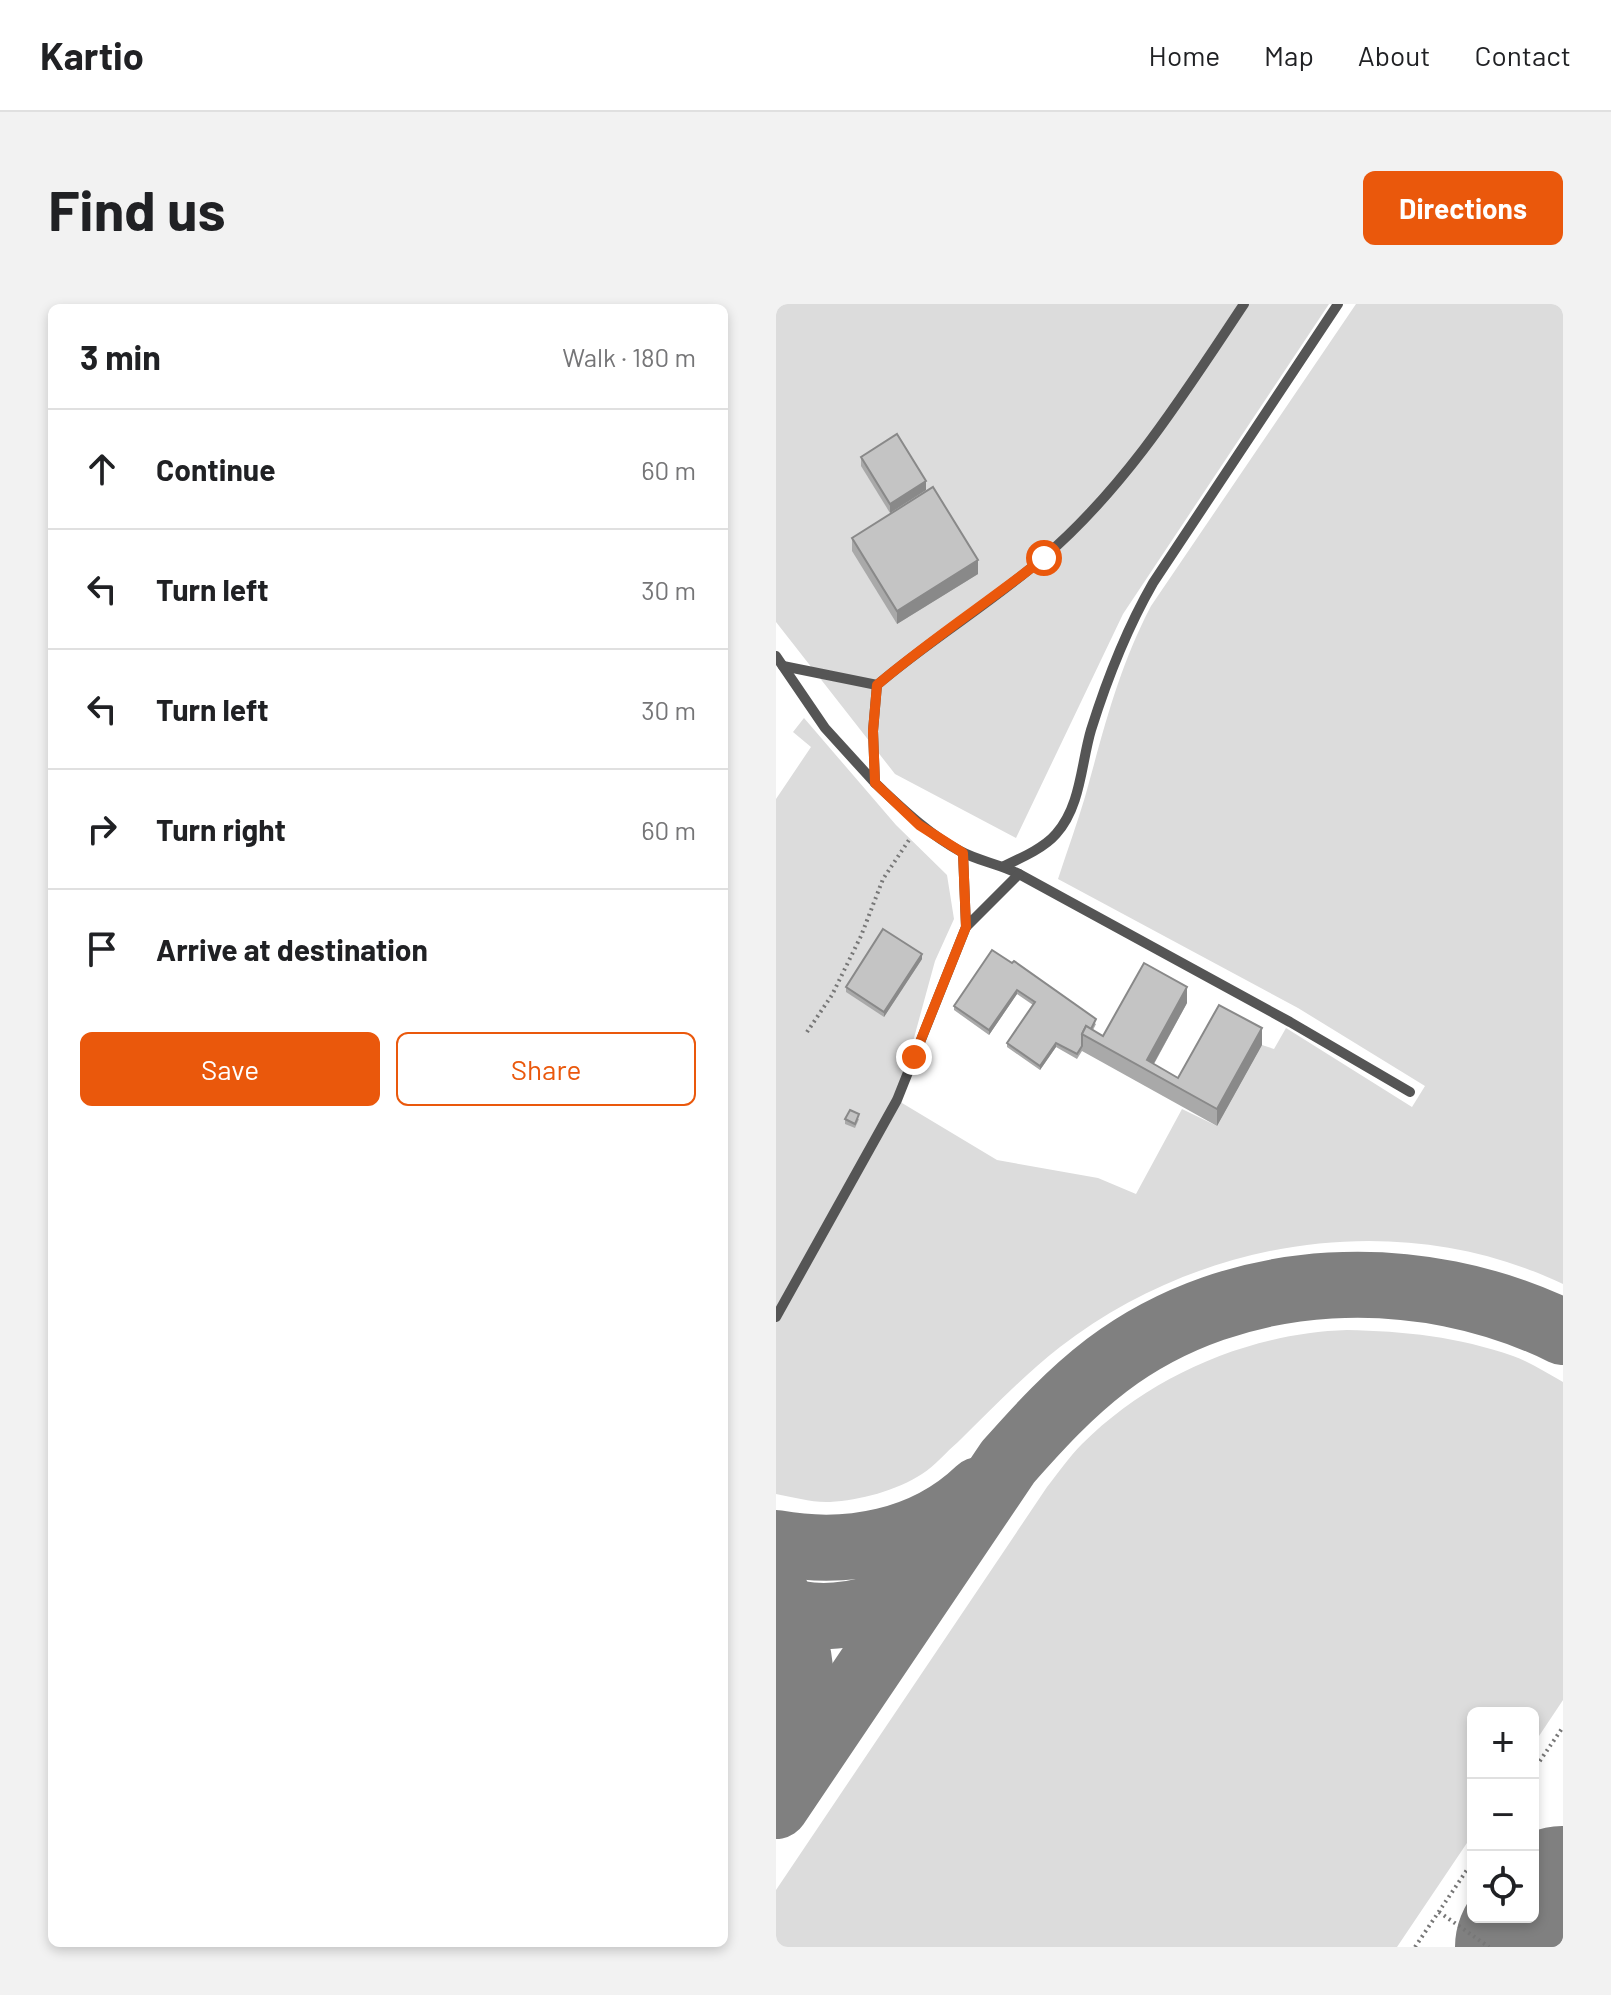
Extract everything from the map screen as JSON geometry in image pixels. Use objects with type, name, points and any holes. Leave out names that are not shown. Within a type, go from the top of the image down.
[{"type":"lane","points":[[875,783],[873,731],[877,685],[917,651],[1003,591],[1080,524],[1156,435],[1244,304]]},
{"type":"lane","points":[[1004,866],[1055,837],[1065,822],[1072,808],[1091,732],[1127,629],[1153,583],[1338,304]]},
{"type":"lane","points":[[776,656],[825,728],[919,825],[963,853],[1019,874],[1290,1022],[1410,1092]]},
{"type":"lane","points":[[783,666],[877,685]]},
{"type":"lane","points":[[963,853],[966,927]]},
{"type":"lane","points":[[776,1317],[897,1100],[966,927],[1019,874]]},
{"type":"path","points":[[807,1032],[832,995],[861,936],[883,879],[919,825]]},
{"type":"path","points":[[1539,1762],[1563,1727]]},
{"type":"path","points":[[1415,1947],[1467,1870]]},
{"type":"path","points":[[1439,1912],[1489,1947]]},
{"type":"shaded area","points":[[776,304],[1329,304],[1123,614],[1016,838],[895,774],[776,622]]},
{"type":"shaded area","points":[[1356,304],[1563,304],[1563,1284],[1500,1260],[1435,1246],[1369,1241],[1303,1245],[1238,1259],[1175,1280],[1115,1310],[1060,1347],[936,1463],[912,1480],[878,1494],[842,1501],[817,1502],[776,1494],[776,799],[811,747],[793,732],[804,718],[896,825],[947,875],[954,919],[935,961],[897,1100],[997,1160],[1098,1178],[1136,1194],[1182,1109],[1217,1126],[1262,1045],[1274,1049],[1286,1028],[1412,1107],[1425,1086],[1298,1008],[1058,879],[1121,676],[1151,606]]},
{"type":"shaded area","points":[[1347,1330],[1389,1332],[1452,1340],[1519,1358],[1563,1382],[1563,1700],[1539,1736],[1539,1707],[1467,1707],[1467,1843],[1397,1947],[776,1947],[776,1890],[1047,1487],[1077,1449],[1109,1419],[1171,1378],[1239,1349],[1311,1333]]},
{"type":"building","points":[[897,434],[926,481],[890,504],[861,457]]},
{"type":"building","points":[[933,487],[978,560],[897,611],[852,538]]},
{"type":"building","points":[[883,929],[922,954],[884,1012],[846,987]]},
{"type":"building","points":[[992,950],[1012,963],[1014,961],[1096,1019],[1091,1029],[1086,1026],[1077,1054],[1056,1043],[1040,1066],[1007,1043],[1035,1002],[1017,990],[989,1030],[954,1006]]},
{"type":"building","points":[[1144,963],[1187,987],[1147,1060],[1178,1078],[1219,1005],[1262,1028],[1217,1109],[1082,1034],[1086,1026],[1103,1036]]},
{"type":"building","points":[[850,1110],[859,1114],[855,1124],[845,1119]]},
{"type":"taxiway","points":[[776,1806],[1008,1462],[1080,1387],[1107,1365],[1158,1333],[1213,1309],[1271,1293],[1330,1286],[1390,1286],[1450,1294],[1508,1309],[1563,1332]]},
{"type":"taxiway","points":[[776,1543],[830,1548],[884,1541],[935,1522],[979,1490]]},
{"type":"taxiway","points":[[776,1608],[805,1615],[851,1614],[899,1596],[929,1571]]},
{"type":"taxiway","points":[[776,1593],[794,1637],[801,1681],[799,1726],[791,1772]]},
{"type":"taxiway","points":[[1554,1914],[1563,1900]]},
{"type":"runway","points":[[1539,1947],[1563,1910]]},
{"type":"route","points":[[914,1057],[966,927],[963,853],[919,825],[875,783],[873,731],[877,685],[917,651],[1003,591],[1044,558]]}]
